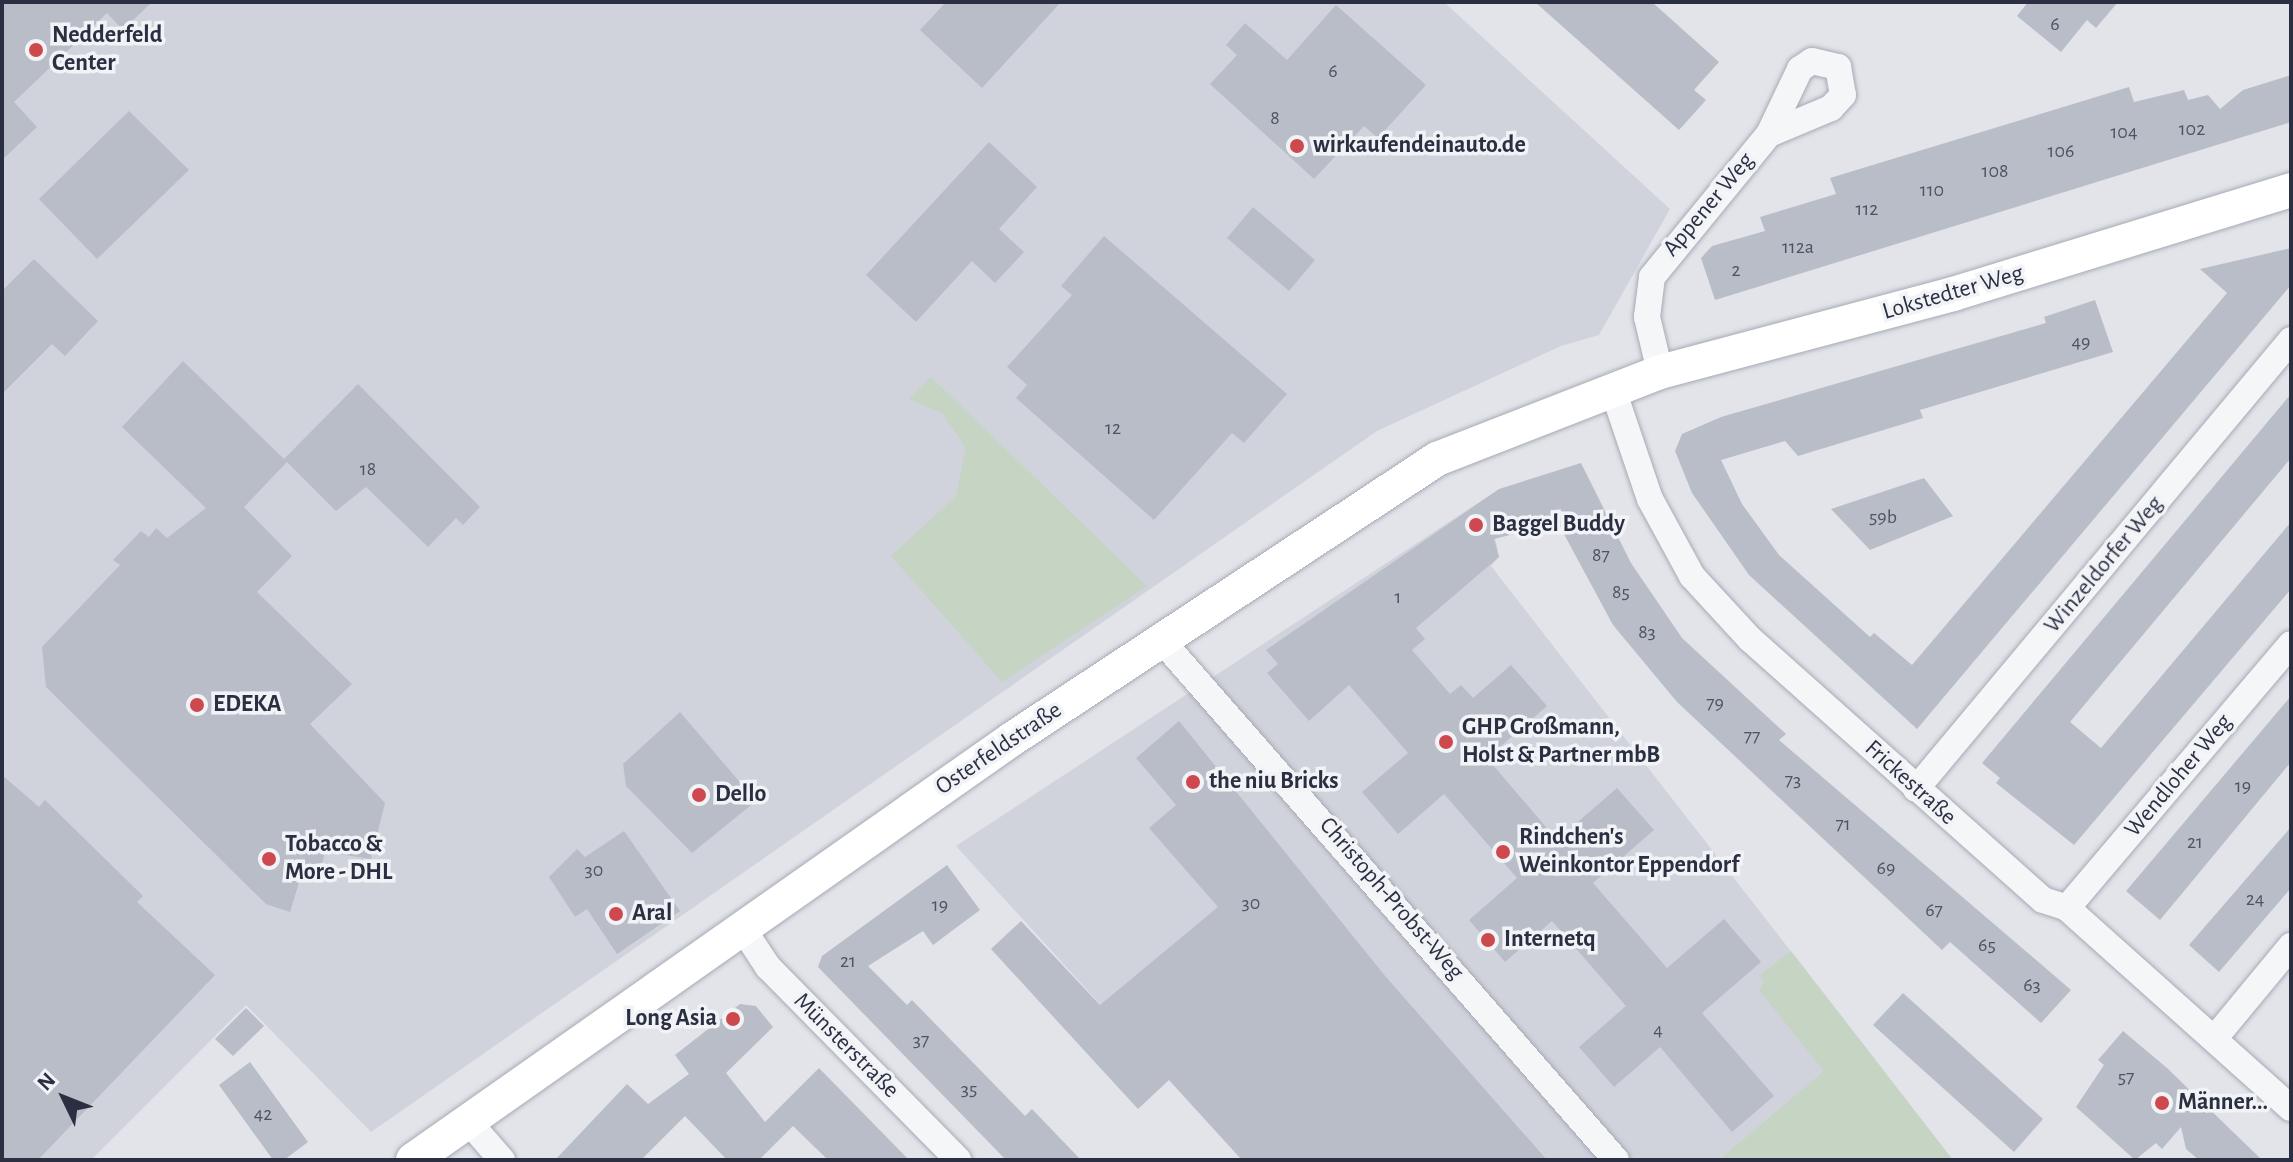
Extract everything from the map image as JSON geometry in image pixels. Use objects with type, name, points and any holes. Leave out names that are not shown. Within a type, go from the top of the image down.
[{"type":"main road","name":"Lokstedter Weg","points":[[1613,390],[1660,372],[1953,294],[2291,190]]},
{"type":"main road","name":"Osterfeldstraße","points":[[413,1160],[741,926],[1437,459],[1613,390]]},
{"type":"street","name":"Appener Weg","points":[[1660,372],[1647,317],[1652,277],[1769,134]]},
{"type":"street","name":"Winzeldorfer Weg","points":[[1916,789],[2291,340]]},
{"type":"street","name":"Frickestraße","points":[[1613,390],[1650,499],[1692,576],[1750,639],[2043,900],[2067,908],[2291,1108]]},
{"type":"street","name":"Christoph-Probst-Weg","points":[[1163,642],[1616,1160]]},
{"type":"street","name":"Wendloher Weg","points":[[2067,908],[2291,644]]},
{"type":"street","name":"Münsterstraße","points":[[741,926],[768,967],[958,1160]]},
{"type":"street","points":[[2214,1039],[2291,946]]},
{"type":"street","points":[[468,1121],[502,1160]]},
{"type":"shaded area","points":[[2,2],[1444,2],[1670,209],[1599,335],[1561,346],[1377,431],[371,1132],[246,1005],[91,1160],[2,1160]]},
{"type":"shaded area","points":[[1487,497],[1499,557],[1491,566],[1884,1071],[1778,1160],[1242,1160],[956,846]]},
{"type":"green space","points":[[931,377],[1147,586],[1002,682],[891,556],[956,496],[966,448],[942,413],[909,399]]},
{"type":"green space","points":[[1791,951],[1953,1160],[1720,1159],[1824,1071],[1759,990],[1764,982],[1760,975]]},
{"type":"building","name":"Nedderfeld Center","points":[[2,2],[152,2],[123,30],[107,13],[14,102],[37,127],[2,160]]},
{"type":"building","points":[[946,2],[1061,2],[982,88],[920,30]]},
{"type":"building","points":[[1535,2],[1652,2],[1719,62],[1694,90],[1706,100],[1679,130]]},
{"type":"building","points":[[2028,2],[2118,2],[2096,28],[2087,20],[2061,52],[2017,16]]},
{"type":"building","points":[[1336,5],[1426,85],[1378,138],[1364,126],[1314,179],[1210,84],[1237,55],[1226,45],[1245,23],[1287,60]]},
{"type":"building","points":[[2291,75],[2291,122],[1715,300],[1701,258],[1712,246],[1765,231],[1760,217],[1836,194],[1830,178],[2129,87],[2134,102],[2184,90],[2188,100],[2208,95],[2220,109],[2243,90]]},
{"type":"building","points":[[129,111],[189,170],[97,259],[39,199]]},
{"type":"building","points":[[989,142],[1037,187],[999,229],[1024,252],[995,283],[972,261],[916,322],[866,275]]},
{"type":"building","points":[[1253,207],[1315,260],[1289,291],[1227,238]]},
{"type":"building","points":[[1104,236],[1287,394],[1244,443],[1232,433],[1154,520],[1016,398],[1027,385],[1007,367],[1072,295],[1061,286]]},
{"type":"building","points":[[2291,248],[2291,285],[1917,729],[1749,575],[1692,493],[1675,451],[1682,434],[1721,417],[2046,323],[2044,317],[2095,300],[2113,352],[1920,410],[1923,418],[1798,456],[1785,441],[1721,460],[1742,504],[1779,555],[1870,637],[1874,633],[1912,665],[2227,293],[2200,269]]},
{"type":"building","points":[[34,259],[98,321],[65,356],[52,344],[2,394],[2,291]]},
{"type":"building","name":"EDEKA","points":[[183,361],[284,459],[358,384],[480,507],[463,525],[456,518],[428,547],[366,487],[336,511],[287,462],[244,507],[292,556],[257,592],[352,684],[310,724],[385,803],[371,859],[325,852],[318,880],[301,876],[290,912],[266,904],[46,687],[42,647],[120,565],[113,560],[141,531],[149,537],[156,528],[167,538],[206,508],[122,427]]},
{"type":"building","points":[[2291,394],[2291,458],[2070,722],[2101,748],[2291,522],[2291,589],[2074,845],[1996,783],[2000,778],[1982,763]]},
{"type":"building","points":[[1581,463],[1631,563],[1682,638],[1786,734],[1779,740],[2071,990],[2041,1023],[1950,942],[1942,950],[1677,702],[1613,625],[1558,523],[1494,539],[1499,557],[1416,628],[1425,639],[1412,650],[1450,694],[1461,685],[1473,698],[1511,665],[1547,706],[1487,758],[1557,840],[1617,788],[1654,830],[1593,883],[1667,968],[1724,919],[1761,962],[1702,1013],[1774,1096],[1732,1132],[1660,1047],[1614,1087],[1579,1047],[1626,1006],[1552,921],[1505,962],[1469,920],[1517,878],[1444,794],[1398,834],[1362,792],[1408,753],[1349,685],[1309,721],[1267,673],[1278,664],[1266,650],[1499,489]]},
{"type":"building","points":[[1924,478],[1953,516],[1870,550],[1831,509]]},
{"type":"building","points":[[2291,696],[2291,762],[2160,920],[2126,891]]},
{"type":"building","points":[[680,712],[756,801],[692,853],[626,786],[623,764]]},
{"type":"building","points":[[1179,721],[1386,977],[1547,1160],[1242,1160],[1169,1080],[1138,1109],[991,949],[1021,921],[1100,1005],[1218,907],[1149,828],[1176,805],[1136,758]]},
{"type":"building","points":[[2,775],[39,807],[45,800],[143,896],[137,902],[215,975],[38,1160],[2,1160]]},
{"type":"building","points":[[2291,827],[2291,888],[2219,972],[2189,945]]},
{"type":"building","points":[[624,831],[680,911],[617,954],[587,909],[575,917],[549,877],[577,849],[585,857]]},
{"type":"building","points":[[947,865],[980,910],[933,945],[923,931],[868,966],[907,1005],[912,1000],[1025,1116],[1032,1109],[1081,1160],[1006,1160],[818,967],[822,956]]},
{"type":"building","points":[[1903,993],[2043,1119],[2014,1152],[1873,1025]]},
{"type":"building","points":[[740,1004],[756,1006],[773,1027],[726,1073],[765,1122],[819,1068],[909,1160],[828,1160],[793,1126],[759,1160],[727,1160],[685,1116],[641,1160],[555,1160],[627,1084],[648,1104],[689,1074],[675,1055]]},
{"type":"building","points":[[246,1008],[264,1026],[233,1056],[215,1039]]},
{"type":"building","points":[[2123,1031],[2167,1068],[2262,1160],[2199,1160],[2186,1149],[2181,1127],[2162,1149],[2156,1143],[2135,1160],[2076,1107],[2104,1065],[2098,1060]]},
{"type":"building","points":[[250,1062],[308,1142],[284,1160],[273,1160],[219,1085]]},
{"type":"place","name":"Nedderfeld Center","points":[[36,50]]},
{"type":"place","name":"wirkaufendeinauto.de","points":[[1297,146]]},
{"type":"place","name":"Baggel Buddy","points":[[1476,525]]},
{"type":"place","name":"EDEKA","points":[[197,705]]},
{"type":"place","name":"GHP Großmann, Holst & Partner mbB","points":[[1446,742]]},
{"type":"place","name":"the niu Bricks","points":[[1193,782]]},
{"type":"place","name":"Dello","points":[[699,795]]},
{"type":"place","name":"Rindchen's Weinkontor Eppendorf","points":[[1503,852]]},
{"type":"place","name":"Tobacco & More - DHL","points":[[269,859]]},
{"type":"place","name":"Aral","points":[[616,914]]},
{"type":"place","name":"Internetq","points":[[1488,940]]},
{"type":"place","name":"Long Asia","points":[[733,1019]]},
{"type":"place","name":"Männer...","points":[[2162,1103]]}]
